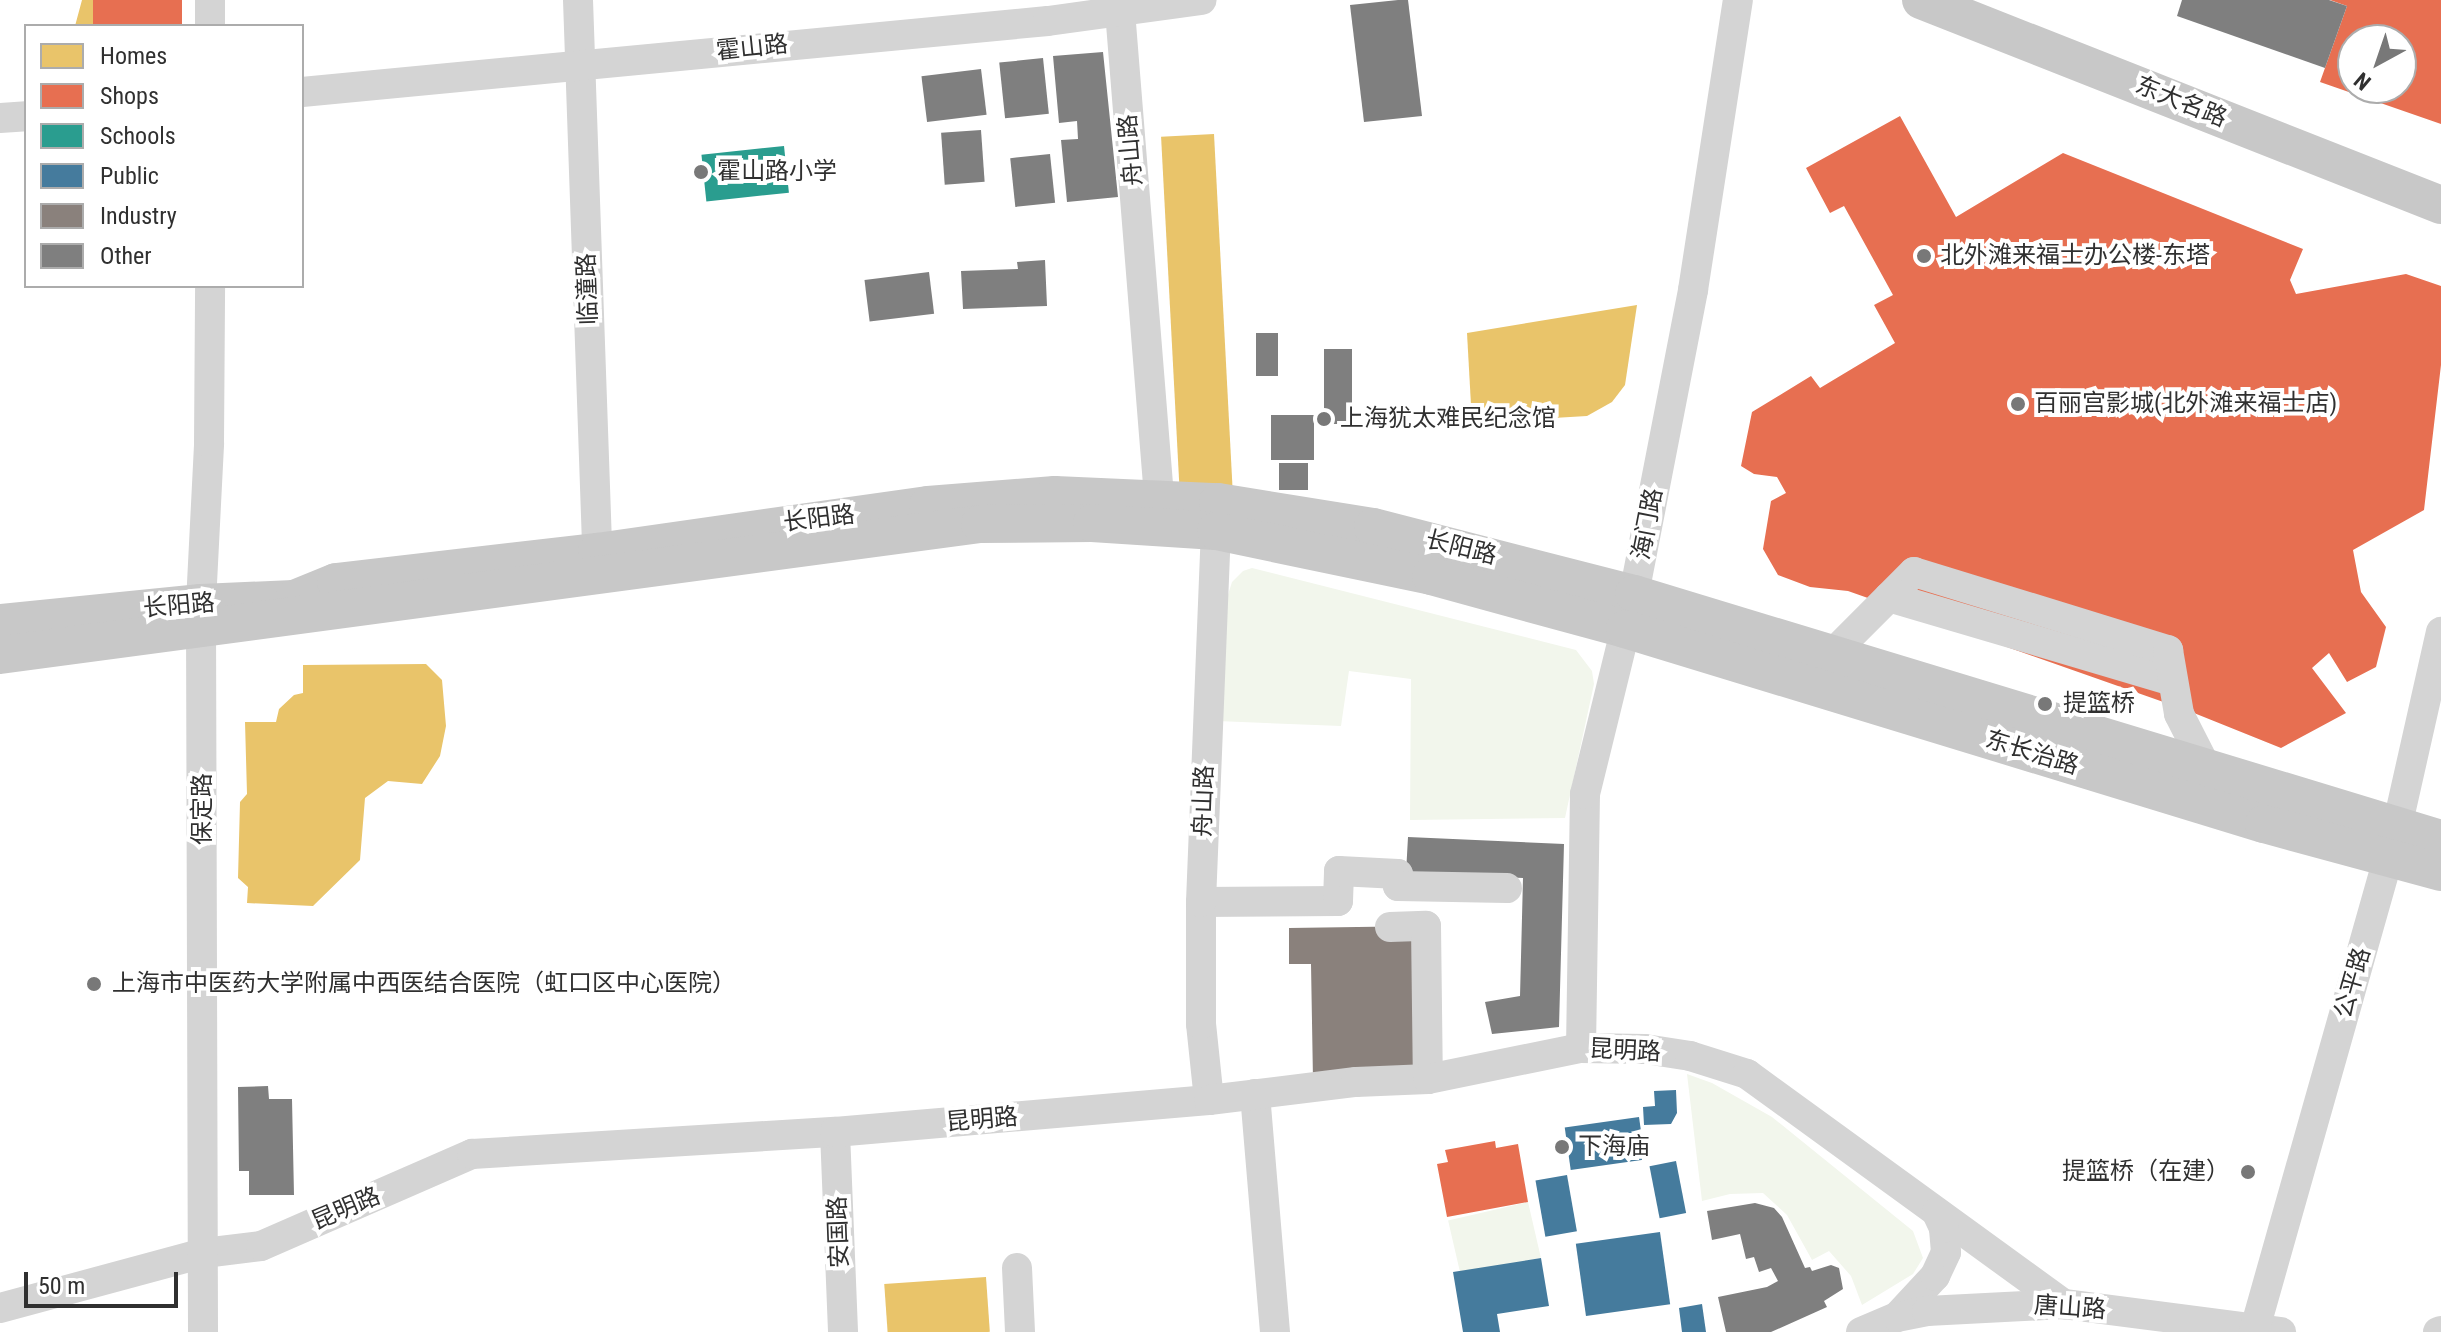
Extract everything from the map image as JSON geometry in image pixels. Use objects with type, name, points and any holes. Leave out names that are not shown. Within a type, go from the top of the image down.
[{"type":"main road","name":"东大名路","points":[[1921,0],[2441,205]]},
{"type":"main road","name":"长阳路","points":[[0,655],[294,599],[336,582],[598,564],[928,505],[1055,495],[1161,514],[1373,527],[1630,611]]},
{"type":"main road","name":"东长治路","points":[[1630,611],[1832,654],[2207,769],[2393,842],[2441,872]]},
{"type":"main road","name":"东长治路","points":[[1630,611],[2249,820],[2393,842],[2441,839]]},
{"type":"main road","name":"长阳路","points":[[0,623],[201,617]]},
{"type":"street","points":[[210,0],[210,24]]},
{"type":"street","name":"临潼路","points":[[578,0],[598,564]]},
{"type":"street","name":"霍山路","points":[[304,92],[1120,11],[1202,0]]},
{"type":"street","name":"海门路","points":[[1581,1048],[1585,794],[1630,611],[1693,290],[1738,0]]},
{"type":"street","name":"舟山路","points":[[1120,11],[1161,514]]},
{"type":"street","points":[[0,118],[24,116]]},
{"type":"street","name":"保定路","points":[[203,1332],[201,617],[209,443],[210,288]]},
{"type":"street","name":"舟山路","points":[[1209,1100],[1201,1024],[1201,902],[1217,517]]},
{"type":"street","points":[[1832,654],[1914,572],[2168,650],[2179,714],[2207,769]]},
{"type":"street","name":"公平路","points":[[2263,1331],[2393,842],[2441,632]]},
{"type":"street","points":[[1201,902],[1338,901],[1339,871],[1398,874],[1398,886],[1507,888]]},
{"type":"street","points":[[1390,927],[1426,926],[1428,1079]]},
{"type":"street","name":"昆明路","points":[[0,1308],[204,1253],[261,1246],[472,1154],[835,1132],[1209,1100],[1356,1082],[1428,1079],[1581,1048],[1645,1049],[1690,1056],[1747,1074],[2064,1304]]},
{"type":"street","points":[[1255,1094],[1275,1332]]},
{"type":"street","name":"安国路","points":[[835,1132],[843,1332]]},
{"type":"street","points":[[1897,1317],[1935,1276],[1946,1252],[1944,1228],[1937,1213]]},
{"type":"street","points":[[1017,1268],[1020,1332]]},
{"type":"street","name":"唐山路","points":[[1861,1332],[1897,1317],[1951,1308],[2064,1304],[2263,1331]]},
{"type":"shaded area","points":[[1252,568],[1576,650],[1592,671],[1594,684],[1565,818],[1410,820],[1411,679],[1349,671],[1341,726],[1217,721],[1226,601],[1232,582],[1243,571]]},
{"type":"shaded area","points":[[1687,1074],[1712,1083],[1772,1117],[1913,1231],[1923,1258],[1913,1274],[1862,1305],[1851,1276],[1829,1251],[1812,1260],[1787,1215],[1763,1193],[1730,1194],[1702,1201]]},
{"type":"shaded area","points":[[1528,1202],[1541,1258],[1461,1276],[1448,1220]]},
{"type":"building: Homes","points":[[82,0],[177,0],[179,7],[169,10],[155,7],[151,24],[76,24]]},
{"type":"building: Homes","points":[[1214,134],[1232,486],[1179,488],[1161,137]]},
{"type":"building: Homes","points":[[1637,305],[1625,385],[1612,402],[1587,416],[1472,423],[1467,333]]},
{"type":"building: Homes","points":[[426,664],[442,680],[446,726],[440,756],[422,784],[388,781],[365,798],[360,860],[313,906],[247,903],[248,887],[238,878],[240,802],[247,794],[245,722],[276,722],[279,709],[294,695],[303,693],[303,665]]},
{"type":"building: Homes","points":[[986,1277],[990,1332],[888,1332],[884,1284]]},
{"type":"building: Shops","points":[[93,0],[182,0],[182,24],[93,24]]},
{"type":"building: Shops","points":[[2330,0],[2441,0],[2441,124],[2383,104],[2417,104],[2417,24],[2341,24],[2347,6]]},
{"type":"building: Shops","points":[[2337,34],[2337,88],[2320,82]]},
{"type":"building: Shops","points":[[1900,116],[1956,217],[2063,153],[2303,249],[2290,280],[2296,294],[2406,274],[2441,286],[2441,365],[2424,510],[2353,550],[2361,592],[2386,627],[2376,667],[2347,682],[2329,653],[2312,668],[2346,713],[2281,748],[2189,711],[1848,591],[1810,587],[1778,575],[1763,549],[1771,501],[1786,493],[1777,477],[1754,474],[1741,466],[1752,412],[1811,376],[1820,388],[1895,343],[1874,305],[1893,295],[1844,206],[1830,213],[1806,168]]},
{"type":"building: Shops","points":[[1495,1141],[1496,1148],[1518,1144],[1528,1202],[1447,1217],[1437,1164],[1448,1162],[1445,1150]]},
{"type":"building: Schools","points":[[784,146],[789,193],[706,201],[701,155]]},
{"type":"building: Public","points":[[1676,1090],[1677,1113],[1671,1124],[1644,1125],[1643,1107],[1655,1106],[1654,1091]]},
{"type":"building: Public","points":[[1639,1117],[1645,1160],[1571,1170],[1565,1127]]},
{"type":"building: Public","points":[[1676,1161],[1686,1213],[1660,1218],[1649,1166]]},
{"type":"building: Public","points":[[1567,1175],[1577,1231],[1545,1237],[1535,1181]]},
{"type":"building: Public","points":[[1660,1232],[1670,1304],[1586,1316],[1576,1244]]},
{"type":"building: Public","points":[[1541,1258],[1549,1306],[1497,1314],[1500,1332],[1463,1332],[1453,1272]]},
{"type":"building: Public","points":[[1702,1304],[1706,1332],[1682,1332],[1679,1308]]},
{"type":"building: Industry","points":[[1426,926],[1428,1079],[1313,1080],[1311,964],[1289,964],[1289,928]]},
{"type":"building: Other","points":[[1408,0],[1422,116],[1364,122],[1350,5]]},
{"type":"building: Other","points":[[2182,0],[2329,0],[2347,6],[2341,24],[2337,24],[2337,34],[2325,68],[2177,16]]},
{"type":"building: Other","points":[[1103,52],[1118,197],[1067,202],[1061,140],[1078,139],[1077,121],[1059,123],[1053,56]]},
{"type":"building: Other","points":[[1043,58],[1049,114],[1005,118],[999,63]]},
{"type":"building: Other","points":[[981,69],[987,115],[927,122],[921,76]]},
{"type":"building: Other","points":[[981,130],[985,182],[945,185],[941,133]]},
{"type":"building: Other","points":[[1050,154],[1055,203],[1015,207],[1010,158]]},
{"type":"building: Other","points":[[1045,260],[1047,306],[963,309],[961,271],[1018,269],[1017,262]]},
{"type":"building: Other","points":[[929,272],[934,314],[870,322],[864,280]]},
{"type":"building: Other","points":[[1256,333],[1278,333],[1278,376],[1256,376]]},
{"type":"building: Other","points":[[1324,349],[1352,349],[1352,424],[1324,424]]},
{"type":"building: Other","points":[[1271,415],[1314,415],[1314,460],[1271,460]]},
{"type":"building: Other","points":[[1279,463],[1308,463],[1308,490],[1279,490]]},
{"type":"building: Other","points":[[1408,837],[1564,844],[1559,1027],[1492,1034],[1485,1002],[1520,996],[1523,878],[1406,873]]},
{"type":"building: Other","points":[[268,1086],[269,1099],[292,1099],[294,1195],[249,1195],[249,1171],[239,1171],[238,1087]]},
{"type":"building: Other","points":[[1755,1203],[1774,1208],[1782,1217],[1805,1268],[1810,1267],[1812,1271],[1831,1265],[1839,1268],[1843,1289],[1824,1301],[1827,1307],[1771,1332],[1726,1332],[1718,1297],[1767,1287],[1778,1281],[1771,1268],[1759,1272],[1754,1257],[1746,1259],[1740,1234],[1712,1240],[1707,1211]]},
{"type":"place","name":"霍山路小学","points":[[701,172]]},
{"type":"place","name":"北外滩来福士办公楼-东塔","points":[[1924,256]]},
{"type":"place","name":"百丽宫影城(北外滩来福士店)","points":[[2018,404]]},
{"type":"place","name":"上海犹太难民纪念馆","points":[[1324,419]]},
{"type":"place","name":"提篮桥","points":[[2045,704]]},
{"type":"place","name":"上海市中医药大学附属中西医结合医院（虹口区中心医院）","points":[[94,984]]},
{"type":"place","name":"下海庙","points":[[1562,1147]]},
{"type":"place","name":"提篮桥（在建）","points":[[2248,1172]]}]
